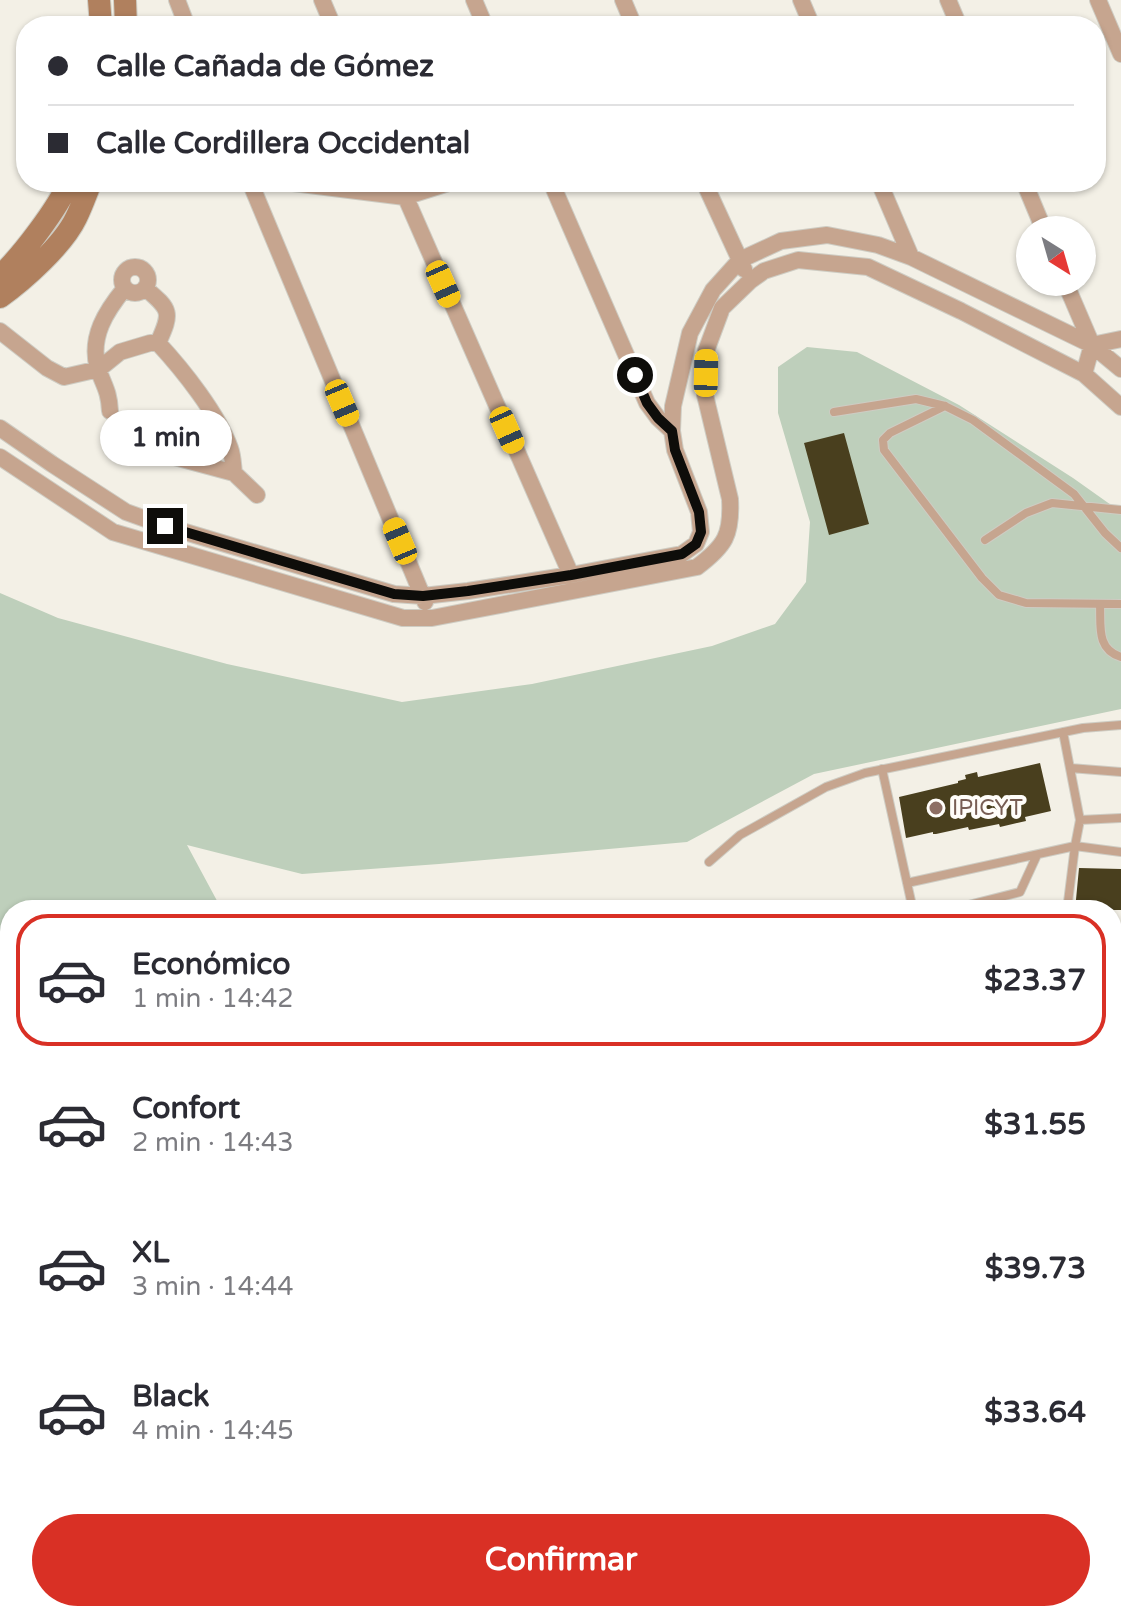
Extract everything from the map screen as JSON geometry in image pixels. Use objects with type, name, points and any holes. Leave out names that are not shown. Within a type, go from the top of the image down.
[{"type":"street","points":[[1106,19],[1121,54]]},
{"type":"street","points":[[3,268],[41,226],[64,192]]},
{"type":"street","points":[[0,297],[45,258],[75,221],[87,192]]},
{"type":"street","points":[[254,192],[432,618]]},
{"type":"street","points":[[403,192],[571,575]]},
{"type":"street","points":[[555,192],[647,403],[672,431]]},
{"type":"street","points":[[709,192],[750,281]]},
{"type":"street","points":[[883,192],[911,257]]},
{"type":"street","points":[[1028,192],[1038,216]]},
{"type":"street","points":[[0,428],[126,512],[394,594],[423,596],[571,575],[682,554],[696,544],[701,532],[699,512],[675,450],[672,431],[673,406],[690,333],[713,290],[740,260],[781,241],[827,235],[878,245],[911,257],[1092,345],[1121,369]]},
{"type":"street","points":[[0,457],[113,532],[403,618],[432,618],[697,567],[713,555],[723,544],[731,517],[730,499],[705,395],[706,351],[722,308],[764,271],[798,260],[868,267],[1084,374],[1121,407]]},
{"type":"street","points":[[110,411],[109,394],[96,353],[100,327],[107,310],[125,288],[124,273],[135,267],[148,276],[145,288],[167,312],[167,323],[158,343]]},
{"type":"street","points":[[1071,296],[1092,345],[1084,374]]},
{"type":"street","points":[[0,331],[47,368],[64,377],[99,369],[120,352],[158,343],[174,360],[216,419],[230,449],[234,473]]},
{"type":"street","points":[[1092,345],[1121,339]]},
{"type":"street","points":[[171,456],[234,473],[257,495]]},
{"type":"street","points":[[113,532],[126,512]]},
{"type":"lane","points":[[834,412],[916,399],[945,406],[973,420],[1074,494],[1121,548]]},
{"type":"lane","points":[[945,406],[890,433],[883,440],[884,450],[982,578],[999,595],[1026,603],[1121,604]]},
{"type":"lane","points":[[985,540],[1026,513],[1052,503],[1121,510]]},
{"type":"lane","points":[[1100,604],[1102,642],[1109,651],[1121,657]]},
{"type":"lane","points":[[709,862],[740,835],[826,787],[865,773],[1063,732],[1121,725]]},
{"type":"lane","points":[[1063,732],[1080,820],[1068,900]]},
{"type":"lane","points":[[1070,768],[1121,772]]},
{"type":"lane","points":[[882,769],[911,900]]},
{"type":"lane","points":[[1080,820],[1121,818]]},
{"type":"lane","points":[[907,883],[1075,846],[1121,852]]},
{"type":"lane","points":[[988,900],[1020,892],[1037,855]]},
{"type":"green space","points":[[807,347],[857,352],[959,405],[1121,512],[1121,709],[814,774],[687,842],[302,874],[187,845],[217,900],[0,900],[0,593],[58,618],[227,664],[402,702],[532,684],[712,646],[775,624],[806,582],[810,522],[778,413],[778,367]]},
{"type":"building","points":[[844,433],[869,524],[829,535],[804,443]]},
{"type":"building","points":[[1040,763],[1051,811],[1000,827],[999,824],[969,830],[968,827],[906,838],[899,797],[958,783],[966,779],[965,775],[977,772],[978,777]]},
{"type":"building","points":[[1079,868],[1121,869],[1121,900],[1076,900]]},
{"type":"place","name":"IPICYT","points":[[936,808]]},
{"type":"route","points":[[165,526],[394,594],[423,596],[571,575],[682,554],[696,544],[701,532],[699,512],[675,450],[672,431],[647,403],[635,375]]}]
